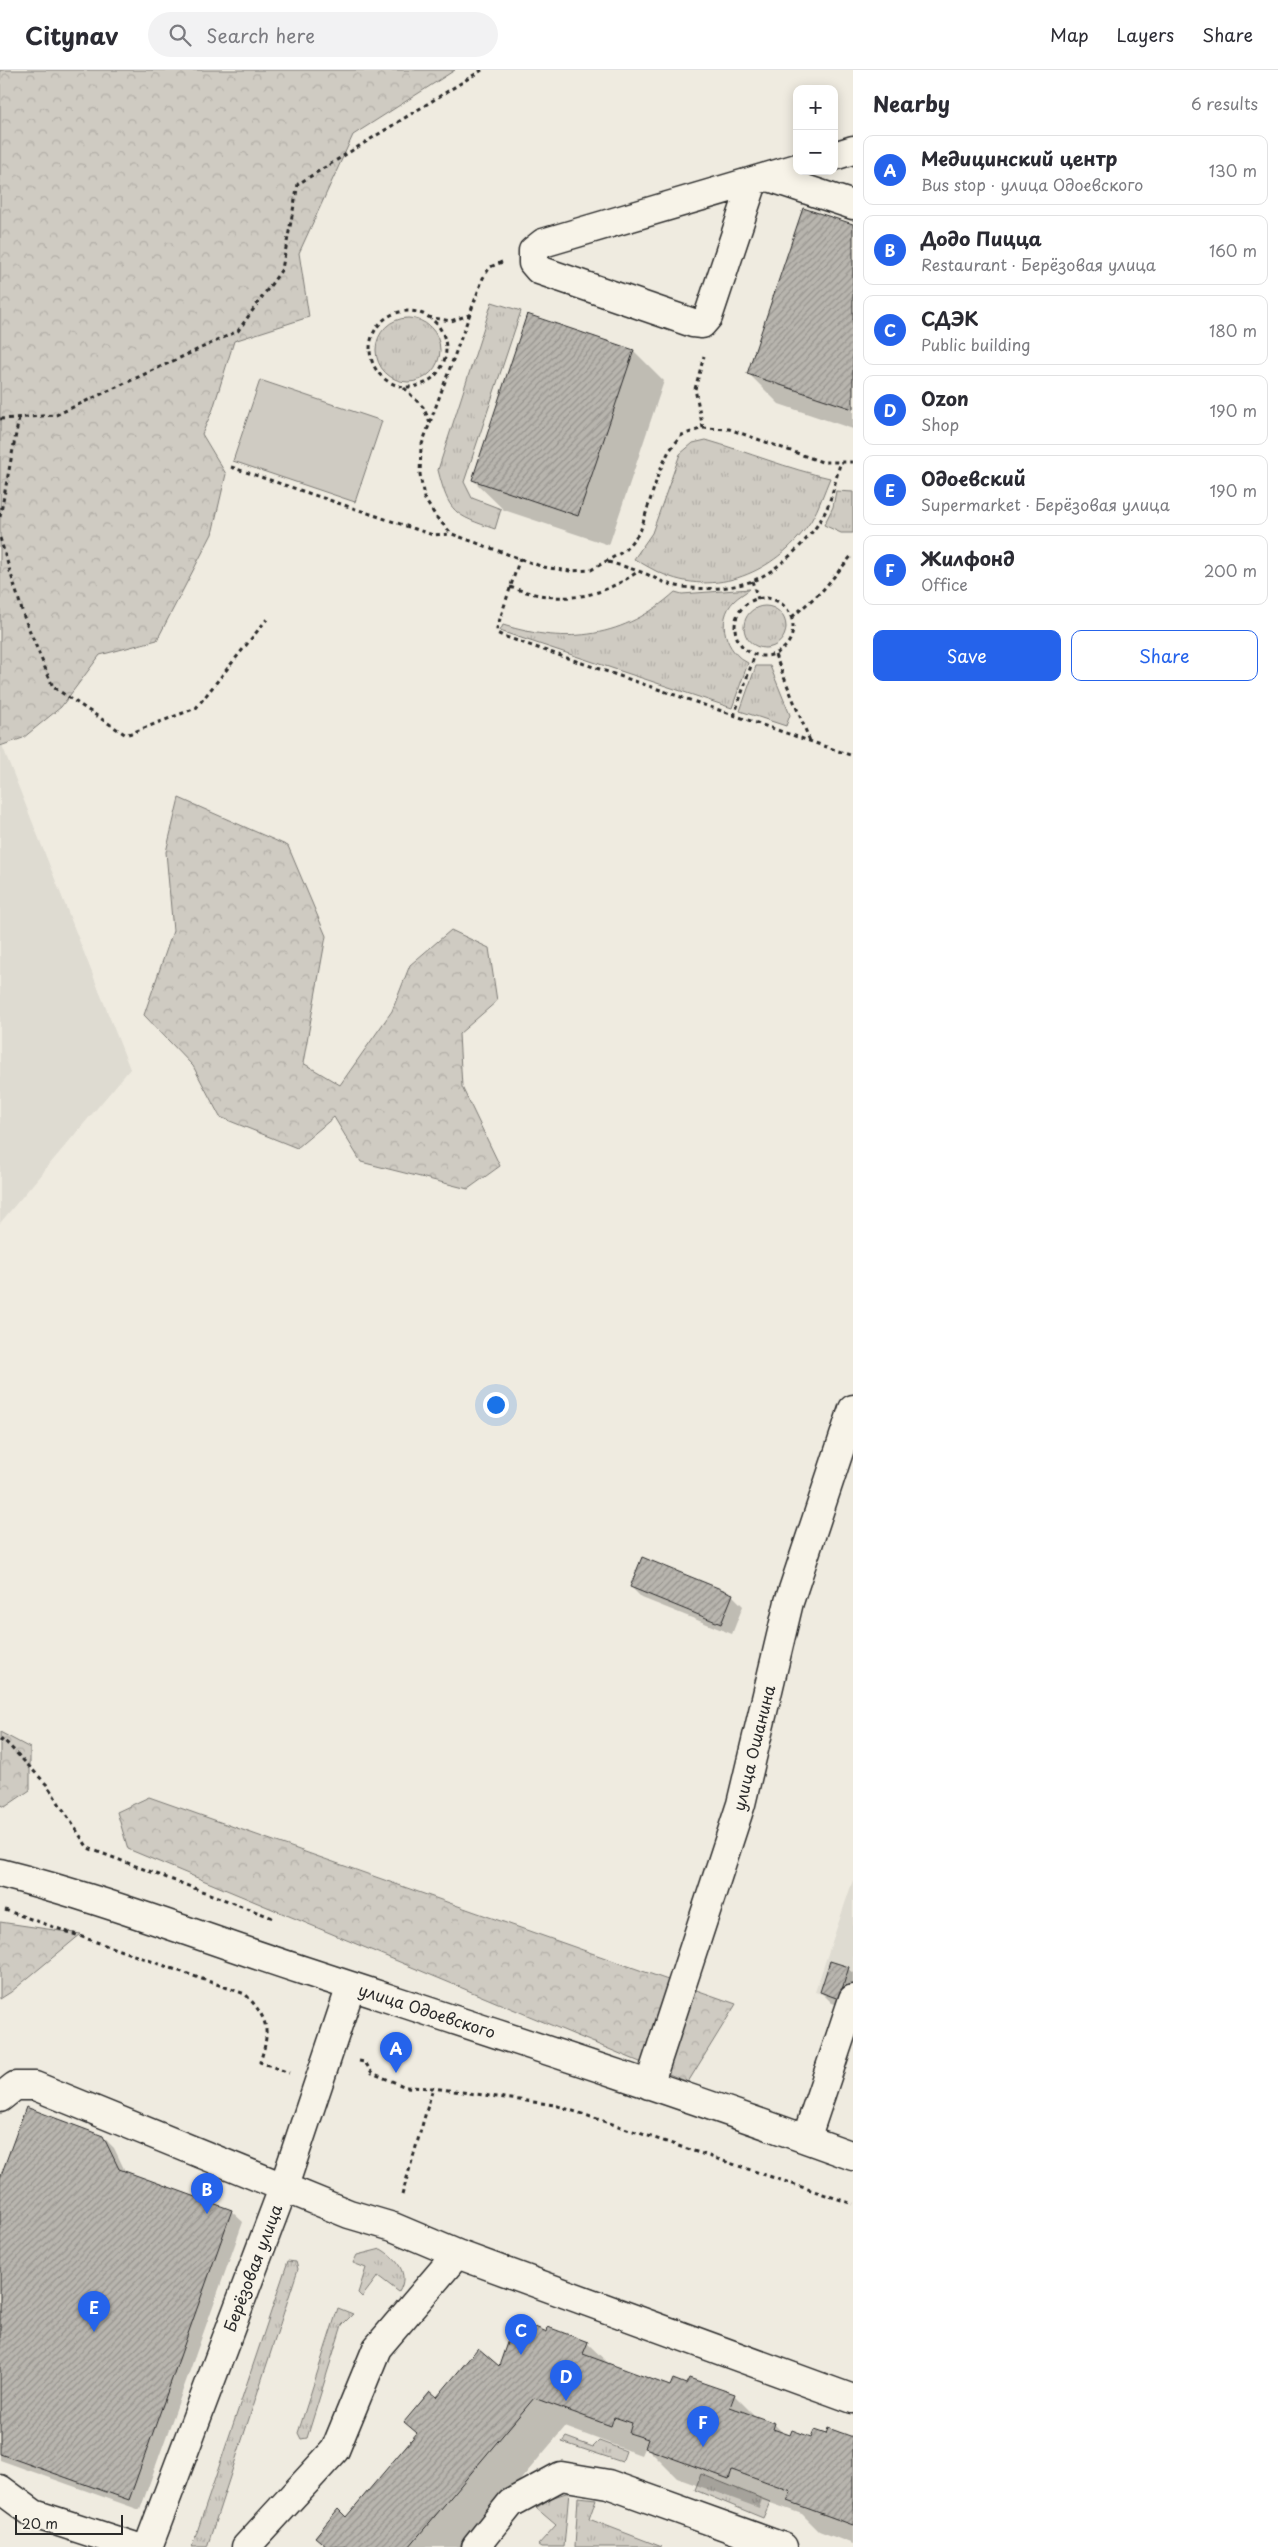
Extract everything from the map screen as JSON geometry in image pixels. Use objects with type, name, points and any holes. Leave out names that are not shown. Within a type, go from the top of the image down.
[{"type":"street","points":[[838,155],[853,150]]},
{"type":"street","points":[[761,179],[708,317],[702,324],[694,323],[539,270],[533,263],[532,256],[537,246],[543,243],[793,169]]},
{"type":"street","points":[[761,179],[853,205]]},
{"type":"street","name":"улица Ошанина","points":[[649,2084],[741,1804],[790,1602],[853,1409]]},
{"type":"street","name":"улица Одоевского","points":[[0,1873],[71,1891],[649,2084],[853,2156]]},
{"type":"street","name":"Берёзовая улица","points":[[148,2547],[284,2186],[326,2055],[351,1986]]},
{"type":"street","points":[[806,2138],[853,1999]]},
{"type":"street","points":[[0,2098],[15,2086],[35,2086],[349,2214],[392,2227],[457,2254],[853,2399]]},
{"type":"street","points":[[246,2547],[335,2450],[377,2348],[457,2254]]},
{"type":"street","points":[[476,2547],[511,2503],[561,2476],[608,2484],[783,2547]]},
{"type":"street","points":[[0,2489],[34,2514],[136,2547]]},
{"type":"path","points":[[0,419],[56,415],[238,331],[282,269],[298,184],[482,70]]},
{"type":"path","points":[[452,534],[437,518],[424,498],[420,474],[421,447],[483,278],[490,267],[532,256]]},
{"type":"path","points":[[427,317],[438,326],[445,340],[446,354],[442,368],[432,380],[418,386],[404,387],[390,382],[378,373],[372,359],[371,344],[375,330],[385,319],[398,313],[413,312],[427,317],[452,321],[469,315]]},
{"type":"path","points":[[702,324],[707,347],[696,389],[703,428]]},
{"type":"path","points":[[404,387],[423,407],[430,422]]},
{"type":"path","points":[[0,517],[19,418]]},
{"type":"path","points":[[231,467],[433,534],[452,534],[543,567],[570,571],[591,570],[607,562],[624,551],[640,532],[659,472],[669,451],[682,435],[703,428],[729,429],[822,462],[840,464],[853,462]]},
{"type":"path","points":[[607,562],[640,571],[668,584],[690,588],[723,587],[752,582],[774,568],[792,553],[814,528],[827,508],[840,464]]},
{"type":"path","points":[[0,538],[24,616],[53,687],[126,735],[196,708],[267,619]]},
{"type":"path","points":[[792,617],[822,591],[853,554]]},
{"type":"path","points":[[520,558],[497,633],[853,756]]},
{"type":"path","points":[[510,587],[534,595],[559,599],[583,597],[603,592],[640,571]]},
{"type":"path","points":[[752,582],[758,599]]},
{"type":"path","points":[[769,598],[783,604],[792,617],[794,632],[787,646],[775,654],[760,656],[755,654],[746,650],[737,638],[735,623],[742,609],[754,599],[769,598]]},
{"type":"path","points":[[734,716],[755,654]]},
{"type":"path","points":[[775,654],[810,742]]},
{"type":"path","points":[[0,1736],[2,1741],[47,1785],[88,1848],[273,1918]]},
{"type":"path","points":[[0,1909],[245,1994],[259,2008],[266,2025],[267,2041],[260,2062],[295,2076],[305,2051],[365,2062],[372,2073],[406,2087],[433,2088],[555,2105],[853,2204]]},
{"type":"path","points":[[392,2227],[433,2088]]},
{"type":"shaded area","points":[[0,740],[130,1069],[0,1223]]},
{"type":"shaded area","points":[[853,1880],[853,2004],[815,1992]]},
{"type":"green space","points":[[0,70],[455,70],[353,135],[299,253],[309,317],[234,341],[213,409],[202,434],[226,474],[212,534],[157,640],[100,655],[61,707],[23,738],[0,746]]},
{"type":"green space","points":[[492,302],[521,311],[464,482],[472,498],[501,509],[495,529],[470,520],[455,510],[446,495],[438,470]]},
{"type":"green space","points":[[402,318],[414,318],[431,327],[438,338],[440,350],[438,362],[431,373],[414,382],[402,382],[390,377],[381,368],[376,356],[376,344],[381,332],[390,323]]},
{"type":"green space","points":[[260,380],[382,421],[355,502],[233,461]]},
{"type":"green space","points":[[706,440],[830,478],[811,521],[798,538],[783,552],[766,565],[747,574],[728,580],[707,583],[686,581],[665,575],[634,559],[652,533],[680,454],[693,443]]},
{"type":"green space","points":[[836,491],[853,492],[853,533],[841,533],[824,525],[833,507]]},
{"type":"green space","points":[[750,589],[734,601],[725,617],[724,626],[729,644],[740,658],[748,663],[732,708],[500,631],[503,625],[550,635],[594,633],[615,628],[636,619],[656,607],[675,592],[682,594]]},
{"type":"green space","points":[[765,606],[780,612],[786,627],[780,642],[765,648],[750,642],[744,627],[750,612]]},
{"type":"green space","points":[[756,666],[770,666],[790,715],[786,726],[740,711]]},
{"type":"green space","points":[[179,798],[288,846],[326,936],[303,1063],[340,1085],[392,1011],[410,965],[451,930],[489,948],[497,1001],[459,1034],[462,1087],[500,1166],[468,1189],[361,1162],[334,1117],[297,1148],[220,1117],[193,1066],[144,1015],[173,931],[166,852]]},
{"type":"green space","points":[[0,1732],[30,1748],[30,1790],[5,1807],[0,1805]]},
{"type":"green space","points":[[149,1797],[736,2004],[688,2082],[128,1849],[117,1812]]},
{"type":"green space","points":[[0,1922],[81,1934],[0,1999]]},
{"type":"green space","points":[[381,2249],[392,2257],[400,2267],[403,2279],[402,2285],[399,2292],[378,2276],[362,2297],[358,2293],[366,2268],[353,2263],[357,2255]]},
{"type":"green space","points":[[288,2261],[296,2262],[298,2269],[207,2547],[192,2547]]},
{"type":"green space","points":[[338,2308],[353,2314],[342,2325],[307,2438],[301,2439],[298,2433]]},
{"type":"green space","points":[[566,2437],[593,2447],[599,2441],[626,2451],[622,2462],[562,2442]]},
{"type":"green space","points":[[701,2474],[770,2502],[763,2518],[695,2490]]},
{"type":"green space","points":[[569,2492],[564,2547],[541,2547],[538,2545],[556,2525],[536,2508],[551,2498]]},
{"type":"green space","points":[[578,2497],[596,2499],[589,2519],[662,2547],[575,2547]]},
{"type":"building","points":[[803,208],[853,224],[853,409],[747,374]]},
{"type":"building","points":[[527,314],[634,350],[578,516],[472,480]]},
{"type":"building","points":[[642,1557],[733,1594],[721,1624],[630,1587]]},
{"type":"building","points":[[830,1961],[849,1967],[839,1999],[820,1992]]},
{"type":"building","points":[[26,2107],[103,2136],[119,2169],[232,2210],[129,2500],[0,2454],[0,2178]]},
{"type":"building","points":[[535,2327],[547,2332],[548,2327],[588,2342],[583,2354],[670,2386],[673,2379],[686,2384],[689,2378],[735,2394],[730,2407],[775,2423],[773,2429],[790,2435],[792,2430],[811,2437],[814,2430],[826,2434],[828,2428],[853,2437],[853,2525],[787,2501],[791,2492],[732,2470],[729,2479],[645,2448],[648,2439],[629,2433],[632,2423],[614,2417],[611,2426],[534,2398],[409,2547],[327,2547],[315,2537],[338,2509],[346,2517],[417,2433],[404,2422],[430,2391],[437,2397],[478,2348],[499,2366],[512,2328],[532,2335]]},
{"type":"place","name":"Медицинский центр","points":[[396,2073]]},
{"type":"place","name":"Додо Пицца","points":[[207,2214]]},
{"type":"place","name":"Одоевский","points":[[94,2332]]},
{"type":"place","name":"СДЭК","points":[[521,2355]]},
{"type":"place","name":"Ozon","points":[[566,2401]]},
{"type":"place","name":"Жилфонд","points":[[703,2447]]}]
